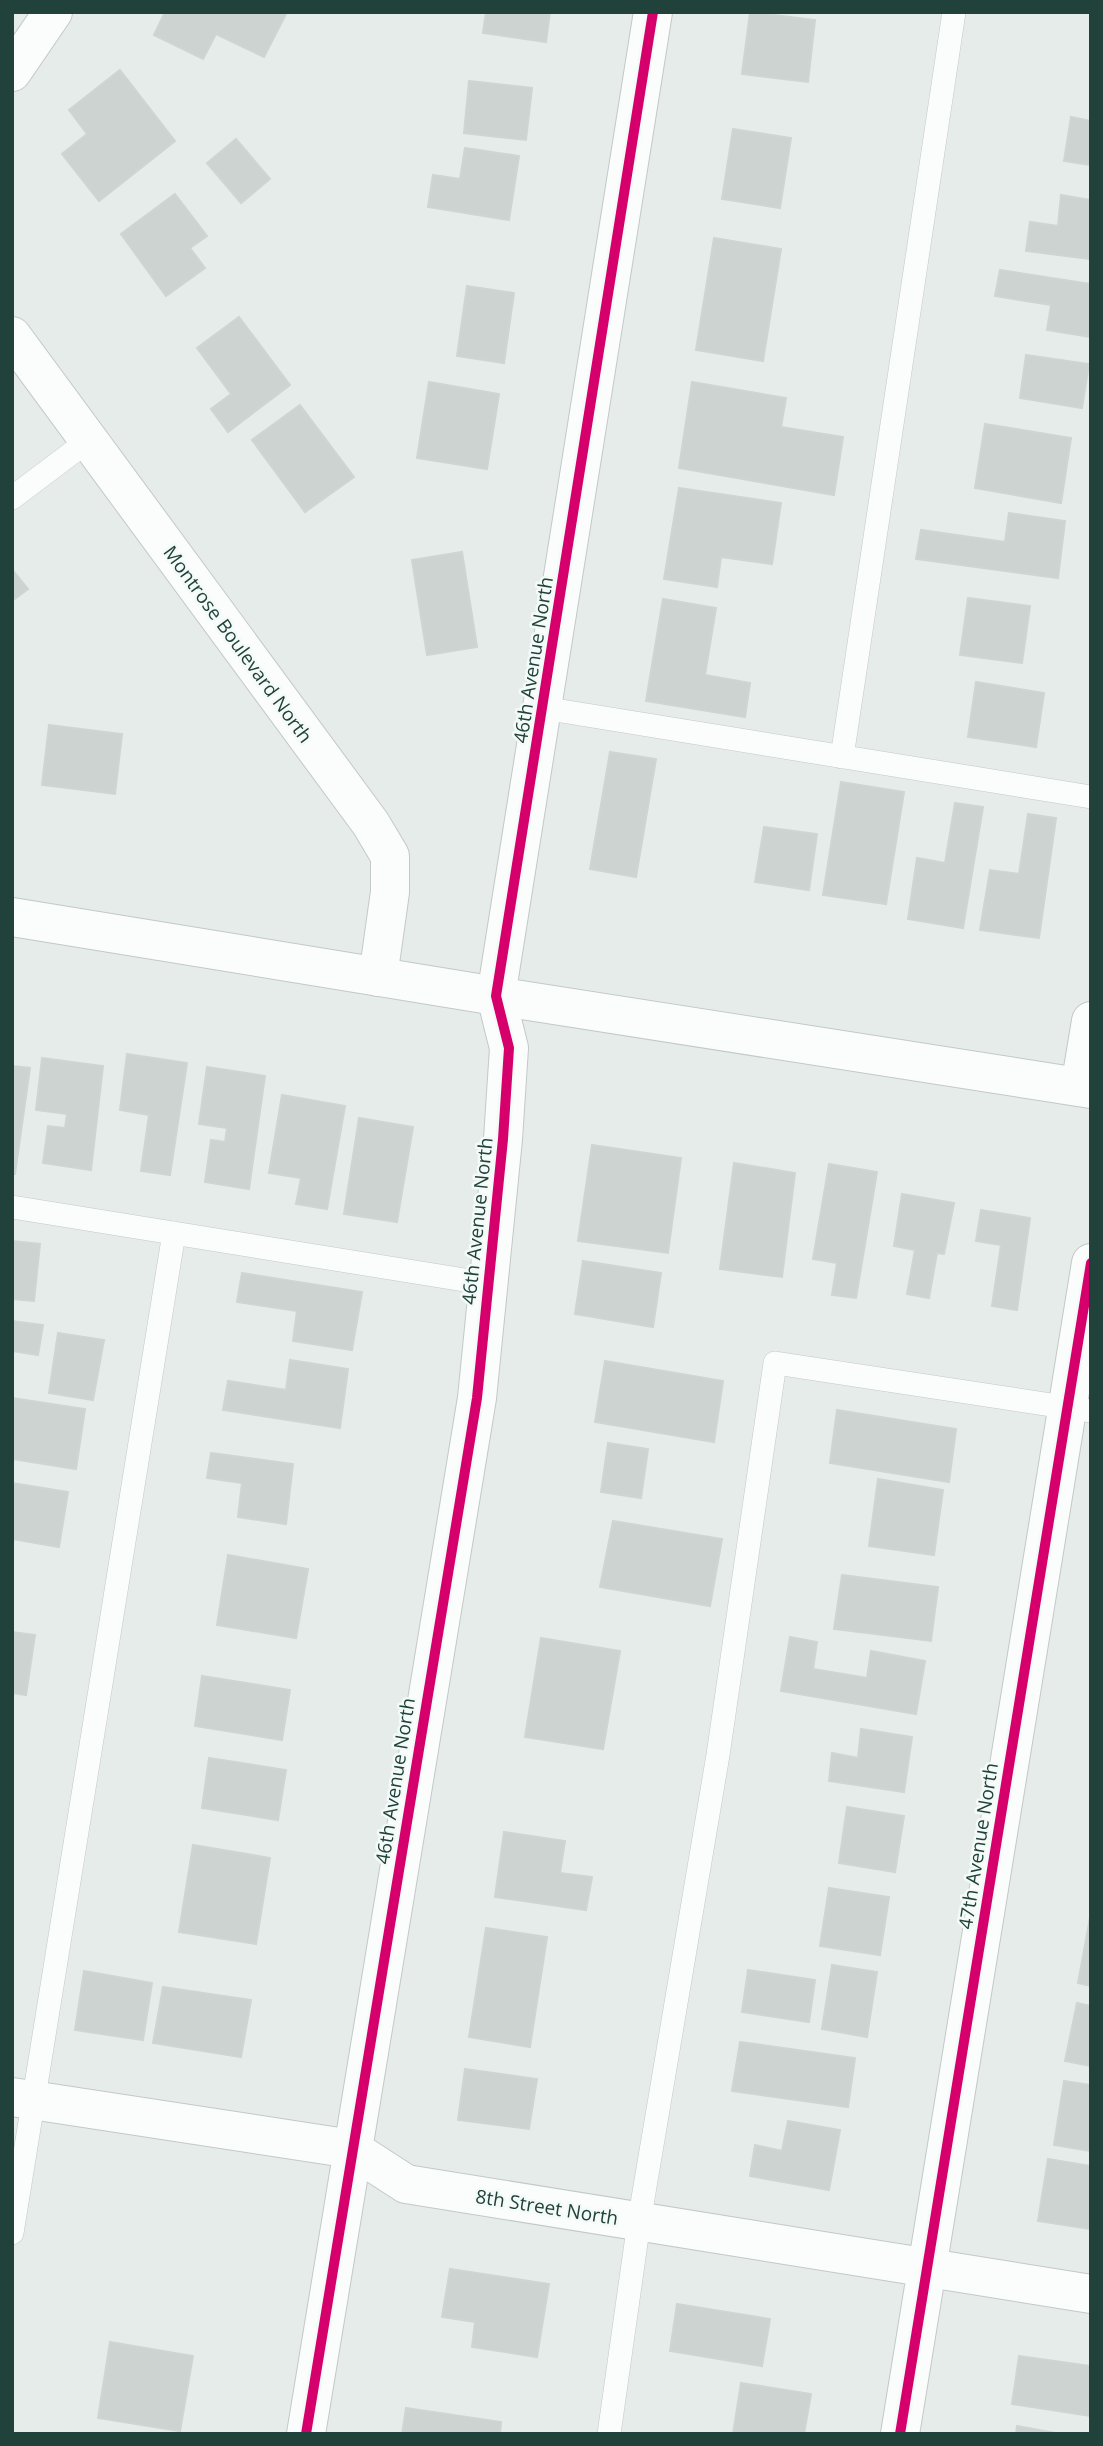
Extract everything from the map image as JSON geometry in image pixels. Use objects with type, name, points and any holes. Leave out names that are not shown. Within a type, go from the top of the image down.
[{"type":"street","points":[[12,72],[53,12]]},
{"type":"street","name":"46th Avenue North","points":[[306,2434],[477,1398],[503,1139],[509,1048],[496,996],[653,12]]},
{"type":"street","name":"Montrose Boulevard North","points":[[12,336],[370,824],[390,856],[390,892],[378,977]]},
{"type":"street","points":[[12,917],[1086,1088],[1091,1021]]},
{"type":"street","name":"47th Avenue North","points":[[900,2434],[1079,1409],[1091,1263]]},
{"type":"street","name":"8th Street North","points":[[23,2099],[352,2149],[406,2184],[1091,2294]]},
{"type":"lane","points":[[842,757],[954,12]]},
{"type":"lane","points":[[12,498],[89,440]]},
{"type":"lane","points":[[543,708],[1091,797]]},
{"type":"lane","points":[[12,1207],[489,1284]]},
{"type":"lane","points":[[12,2233],[23,2099],[174,1233]]},
{"type":"lane","points":[[609,2434],[639,2222],[718,1755],[775,1363],[1079,1409]]},
{"type":"building","points":[[165,12],[287,12],[264,57],[216,34],[203,59],[154,35]]},
{"type":"building","points":[[486,12],[550,12],[546,42],[483,33]]},
{"type":"building","points":[[750,12],[815,20],[808,82],[742,74]]},
{"type":"building","points":[[120,70],[175,141],[99,201],[62,154],[87,134],[69,110]]},
{"type":"building","points":[[469,81],[532,88],[526,140],[464,133]]},
{"type":"building","points":[[1071,117],[1091,121],[1091,165],[1064,161]]},
{"type":"building","points":[[733,129],[791,138],[780,208],[722,199]]},
{"type":"building","points":[[236,139],[270,179],[241,203],[207,163]]},
{"type":"building","points":[[465,148],[519,156],[509,220],[428,207],[433,175],[460,179]]},
{"type":"building","points":[[175,194],[207,236],[190,248],[205,268],[166,296],[121,234]]},
{"type":"building","points":[[1061,195],[1091,200],[1091,259],[1026,251],[1030,222],[1058,226]]},
{"type":"building","points":[[714,238],[781,249],[763,361],[696,350]]},
{"type":"building","points":[[1000,270],[1091,284],[1091,337],[1047,330],[1051,305],[995,296]]},
{"type":"building","points":[[467,286],[514,293],[504,363],[457,356]]},
{"type":"building","points":[[239,317],[290,385],[228,432],[211,409],[231,394],[197,348]]},
{"type":"building","points":[[1026,355],[1089,364],[1082,408],[1020,398]]},
{"type":"building","points":[[429,382],[499,394],[487,469],[417,458]]},
{"type":"building","points":[[692,382],[786,398],[781,427],[843,437],[834,495],[679,468]]},
{"type":"building","points":[[300,405],[354,477],[305,512],[252,440]]},
{"type":"building","points":[[985,424],[1071,438],[1061,503],[975,488]]},
{"type":"building","points":[[679,488],[781,503],[772,564],[721,557],[717,587],[664,579]]},
{"type":"building","points":[[1009,513],[1065,521],[1058,578],[916,559],[921,530],[1005,542]]},
{"type":"building","points":[[462,552],[477,647],[427,655],[412,560]]},
{"type":"building","points":[[12,569],[28,589],[12,601]]},
{"type":"building","points":[[968,598],[1030,606],[1022,663],[960,655]]},
{"type":"building","points":[[663,599],[716,608],[705,675],[750,683],[745,717],[646,701]]},
{"type":"building","points":[[976,682],[1044,693],[1036,747],[968,737]]},
{"type":"building","points":[[49,725],[122,734],[115,794],[42,785]]},
{"type":"building","points":[[610,752],[656,759],[636,877],[590,869]]},
{"type":"building","points":[[841,782],[904,792],[886,904],[823,895]]},
{"type":"building","points":[[955,803],[983,807],[963,928],[908,919],[917,858],[945,863]]},
{"type":"building","points":[[1028,814],[1056,818],[1039,938],[980,930],[990,870],[1019,874]]},
{"type":"building","points":[[764,827],[817,834],[809,890],[755,882]]},
{"type":"building","points":[[127,1054],[187,1063],[170,1175],[141,1171],[149,1115],[120,1110]]},
{"type":"building","points":[[42,1058],[103,1066],[91,1170],[43,1163],[48,1126],[65,1128],[67,1114],[36,1110]]},
{"type":"building","points":[[12,1066],[30,1068],[15,1174],[12,1174]]},
{"type":"building","points":[[207,1067],[265,1076],[249,1189],[205,1182],[211,1140],[225,1142],[227,1128],[199,1124]]},
{"type":"building","points":[[282,1095],[345,1106],[327,1209],[296,1204],[301,1178],[269,1173]]},
{"type":"building","points":[[359,1118],[413,1127],[397,1222],[344,1214]]},
{"type":"building","points":[[592,1145],[681,1158],[668,1253],[578,1241]]},
{"type":"building","points":[[734,1163],[795,1173],[782,1277],[720,1269]]},
{"type":"building","points":[[829,1164],[877,1172],[856,1298],[832,1295],[837,1263],[813,1259]]},
{"type":"building","points":[[902,1194],[954,1203],[944,1254],[937,1253],[929,1298],[907,1294],[915,1250],[894,1246]]},
{"type":"building","points":[[981,1210],[1030,1218],[1017,1310],[992,1306],[1001,1245],[976,1241]]},
{"type":"building","points":[[12,1241],[40,1244],[34,1301],[12,1299]]},
{"type":"building","points":[[583,1261],[661,1273],[653,1327],[575,1314]]},
{"type":"building","points":[[242,1273],[362,1292],[352,1350],[293,1341],[297,1311],[237,1302]]},
{"type":"building","points":[[12,1321],[43,1325],[38,1355],[12,1351]]},
{"type":"building","points":[[58,1333],[104,1340],[93,1400],[49,1393]]},
{"type":"building","points":[[290,1360],[348,1369],[340,1428],[223,1410],[228,1381],[286,1390]]},
{"type":"building","points":[[605,1361],[723,1381],[714,1442],[595,1422]]},
{"type":"building","points":[[12,1398],[85,1409],[76,1469],[12,1459]]},
{"type":"building","points":[[837,1410],[956,1429],[949,1482],[830,1463]]},
{"type":"building","points":[[608,1443],[648,1449],[641,1498],[601,1492]]},
{"type":"building","points":[[211,1453],[293,1464],[286,1524],[238,1517],[242,1483],[207,1478]]},
{"type":"building","points":[[878,1479],[943,1490],[934,1555],[869,1546]]},
{"type":"building","points":[[12,1483],[68,1492],[59,1547],[12,1539]]},
{"type":"building","points":[[613,1521],[722,1539],[710,1606],[600,1587]]},
{"type":"building","points":[[228,1555],[308,1569],[296,1638],[217,1625]]},
{"type":"building","points":[[842,1575],[938,1587],[931,1641],[834,1629]]},
{"type":"building","points":[[12,1632],[35,1635],[26,1695],[12,1693]]},
{"type":"building","points":[[790,1637],[817,1642],[813,1669],[867,1678],[871,1651],[925,1661],[916,1714],[781,1691]]},
{"type":"building","points":[[541,1638],[620,1651],[603,1749],[525,1737]]},
{"type":"building","points":[[202,1676],[290,1690],[282,1740],[195,1726]]},
{"type":"building","points":[[861,1729],[912,1737],[904,1792],[829,1781],[832,1753],[858,1758]]},
{"type":"building","points":[[209,1758],[286,1770],[278,1820],[202,1808]]},
{"type":"building","points":[[847,1807],[904,1816],[895,1872],[839,1863]]},
{"type":"building","points":[[504,1832],[565,1841],[560,1873],[592,1877],[586,1910],[495,1897]]},
{"type":"building","points":[[193,1845],[270,1858],[256,1944],[179,1932]]},
{"type":"building","points":[[829,1888],[889,1897],[880,1955],[820,1946]]},
{"type":"building","points":[[1091,1912],[1091,1986],[1078,1983]]},
{"type":"building","points":[[486,1928],[547,1937],[530,2047],[469,2037]]},
{"type":"building","points":[[832,1965],[877,1972],[867,2037],[822,2029]]},
{"type":"building","points":[[748,1970],[815,1980],[809,2022],[742,2012]]},
{"type":"building","points":[[84,1971],[152,1983],[143,2040],[75,2030]]},
{"type":"building","points":[[163,1987],[251,2000],[241,2057],[153,2043]]},
{"type":"building","points":[[1077,2003],[1091,2006],[1091,2066],[1065,2061]]},
{"type":"building","points":[[740,2042],[855,2058],[848,2107],[732,2091]]},
{"type":"building","points":[[465,2069],[537,2079],[529,2129],[458,2120]]},
{"type":"building","points":[[1064,2081],[1091,2085],[1091,2151],[1054,2145]]},
{"type":"building","points":[[788,2121],[840,2130],[829,2190],[750,2176],[755,2145],[782,2151]]},
{"type":"building","points":[[1048,2159],[1091,2166],[1091,2229],[1038,2221]]},
{"type":"building","points":[[450,2269],[549,2284],[537,2357],[472,2347],[475,2322],[442,2317]]},
{"type":"building","points":[[677,2304],[770,2319],[762,2366],[670,2351]]},
{"type":"building","points":[[110,2342],[193,2356],[180,2431],[98,2418]]},
{"type":"building","points":[[1019,2356],[1091,2366],[1091,2416],[1012,2404]]},
{"type":"building","points":[[741,2383],[811,2394],[804,2434],[733,2434]]},
{"type":"building","points":[[406,2408],[501,2422],[500,2434],[402,2434]]},
{"type":"building","points":[[1017,2426],[1061,2434],[1016,2434]]},
{"type":"cycle path","points":[[306,2434],[477,1398],[503,1139],[509,1048],[496,996],[653,12]]},
{"type":"cycle path","points":[[900,2434],[1091,1263]]}]
